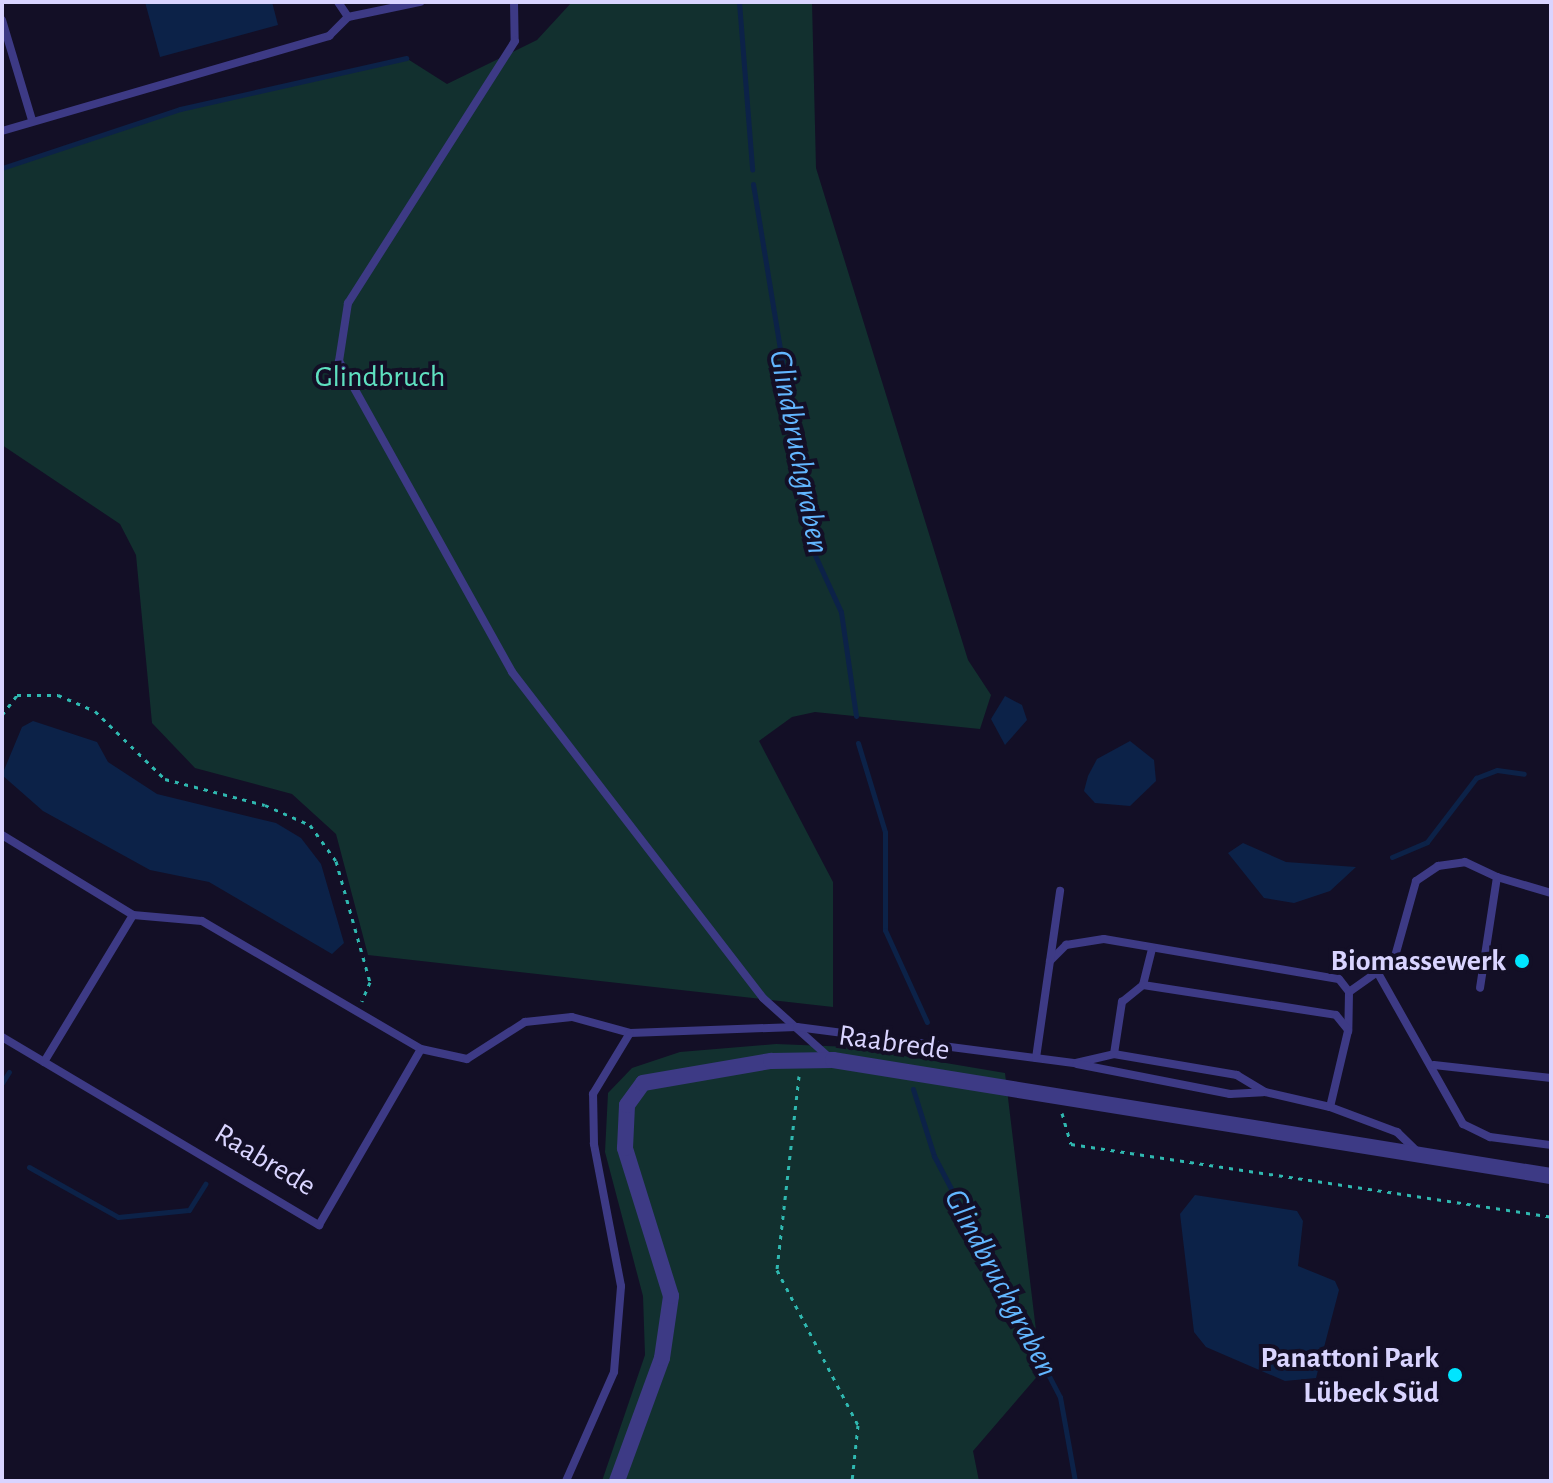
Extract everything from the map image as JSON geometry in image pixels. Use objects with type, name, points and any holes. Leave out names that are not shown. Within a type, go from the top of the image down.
[{"type":"street","name":"Raabrede","points":[[617,1481],[662,1358],[671,1296],[625,1148],[627,1105],[643,1083],[680,1072],[833,1060],[1425,1159],[1551,1176]]},
{"type":"lane","points":[[338,2],[348,17]]},
{"type":"lane","points":[[2,131],[329,36],[348,17],[420,2]]},
{"type":"lane","points":[[514,2],[515,41],[348,303],[339,361],[512,672],[763,998],[833,1060]]},
{"type":"lane","points":[[2,20],[32,120]]},
{"type":"lane","points":[[2,835],[133,915],[202,921],[421,1049]]},
{"type":"lane","points":[[1349,992],[1379,975],[1394,960],[1416,881],[1438,866],[1465,862],[1497,877],[1551,893]]},
{"type":"lane","points":[[1480,988],[1497,877]]},
{"type":"lane","points":[[1036,1058],[1060,891]]},
{"type":"lane","points":[[44,1062],[133,915]]},
{"type":"lane","points":[[1050,961],[1066,945],[1104,939],[1339,979],[1349,992],[1348,1031],[1330,1107]]},
{"type":"lane","points":[[1114,1054],[1122,1002],[1143,985],[1152,948]]},
{"type":"lane","points":[[1379,975],[1434,1065],[1463,1124],[1490,1137],[1551,1145]]},
{"type":"lane","points":[[1143,985],[1336,1015],[1348,1031]]},
{"type":"lane","name":"Raabrede","points":[[2,1037],[319,1225],[421,1049],[467,1059],[525,1022],[572,1017],[630,1033],[797,1027],[1076,1063],[1230,1094],[1265,1092]]},
{"type":"lane","points":[[566,1481],[614,1372],[621,1286],[594,1144],[593,1094],[630,1033]]},
{"type":"lane","points":[[1076,1063],[1114,1054],[1237,1075],[1265,1092],[1330,1107],[1397,1132],[1425,1159]]},
{"type":"lane","points":[[1434,1065],[1551,1078]]},
{"type":"path","points":[[2,715],[17,695],[58,695],[95,711],[165,779],[265,805],[310,825],[336,861],[370,982],[357,1012]]},
{"type":"path","points":[[800,1061],[777,1270],[858,1425],[852,1481]]},
{"type":"path","points":[[1058,1097],[1071,1144],[1551,1217]]},
{"type":"green space","name":"Glindbruch","points":[[572,2],[812,2],[816,168],[968,660],[991,695],[980,729],[815,712],[792,717],[759,741],[833,882],[833,1007],[368,955],[336,834],[292,794],[195,768],[152,723],[136,555],[120,524],[2,445],[2,168],[180,109],[406,58],[447,84],[537,40]]},
{"type":"green space","points":[[776,1044],[851,1047],[1005,1073],[1041,1372],[973,1451],[979,1481],[602,1481],[645,1355],[643,1296],[605,1152],[608,1093],[632,1068],[680,1052]]},
{"type":"water","points":[[145,2],[272,2],[278,25],[160,57]]},
{"type":"water","points":[[1005,696],[1022,705],[1027,720],[1005,745],[991,719]]},
{"type":"water","points":[[33,721],[97,742],[108,762],[157,794],[276,823],[301,838],[321,864],[344,943],[332,954],[209,882],[150,870],[43,811],[2,775],[22,727]]},
{"type":"water","points":[[1130,741],[1154,760],[1156,781],[1130,806],[1095,803],[1084,791],[1097,759]]},
{"type":"water","points":[[1243,843],[1286,862],[1356,867],[1330,891],[1294,903],[1264,898],[1228,853]]},
{"type":"water","points":[[1195,1195],[1297,1211],[1303,1221],[1298,1266],[1335,1281],[1339,1290],[1316,1378],[1285,1381],[1206,1347],[1194,1332],[1180,1214]]},
{"type":"waterway","name":"Glindbruchgraben","points":[[739,2],[752,169]]},
{"type":"waterway","points":[[2,168],[180,109],[406,58]]},
{"type":"waterway","name":"Glindbruchgraben","points":[[753,184],[813,551],[841,612],[856,716]]},
{"type":"waterway","name":"Glindbruchgraben","points":[[858,743],[885,832],[885,930],[927,1022]]},
{"type":"waterway","points":[[1392,857],[1427,842],[1476,778],[1497,770],[1524,774]]},
{"type":"waterway","points":[[2,1083],[9,1072]]},
{"type":"waterway","name":"Glindbruchgraben","points":[[913,1089],[934,1156],[1060,1397],[1075,1481]]},
{"type":"waterway","points":[[29,1167],[118,1217],[189,1210],[205,1184]]},
{"type":"place","name":"Biomassewerk","points":[[1522,961]]},
{"type":"place","name":"Panattoni Park Lübeck Süd","points":[[1455,1375]]}]
